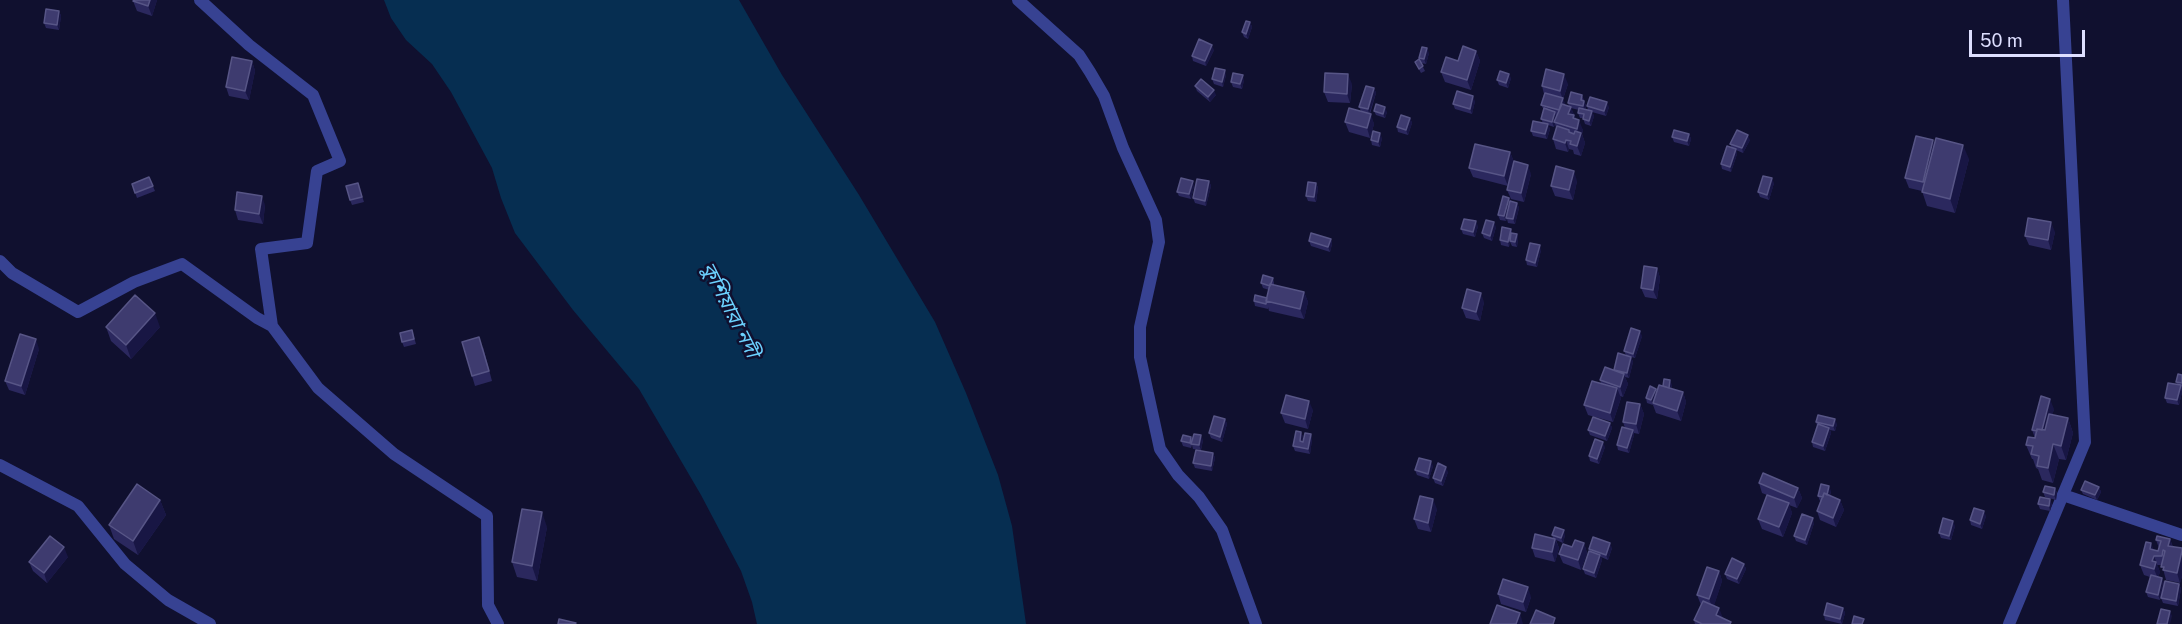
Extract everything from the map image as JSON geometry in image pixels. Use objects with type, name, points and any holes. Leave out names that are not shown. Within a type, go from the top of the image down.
[{"type":"street","points":[[200,0],[249,45],[313,95],[340,161],[317,171],[307,243],[261,249],[272,326]]},
{"type":"street","points":[[1018,0],[1079,55],[1090,72],[1104,96],[1123,148],[1156,220],[1159,242],[1140,327],[1140,357],[1160,449],[1222,530],[1256,624]]},
{"type":"street","points":[[2009,624],[2085,442],[2063,0]]},
{"type":"street","points":[[0,261],[12,273],[78,312],[134,282],[182,264],[257,318],[272,326],[318,388],[394,454],[487,516],[488,605],[498,624]]},
{"type":"street","points":[[0,465],[78,506],[125,564],[168,600],[210,624]]},
{"type":"street","points":[[2063,495],[2182,535]]},
{"type":"water","name":"কুশিয়ারা নদী","points":[[384,0],[739,0],[782,75],[859,195],[935,322],[998,475],[1012,526],[1026,624],[757,624],[741,571],[701,495],[639,389],[573,310],[515,233],[492,168],[451,92],[432,64],[406,40],[391,18]]},
{"type":"building","points":[[134,0],[150,0],[148,6]]},
{"type":"building","points":[[46,9],[59,11],[57,25],[44,23]]},
{"type":"building","points":[[1246,21],[1250,22],[1246,34],[1242,32]]},
{"type":"building","points":[[1199,39],[1212,45],[1205,61],[1192,56]]},
{"type":"building","points":[[1463,46],[1476,51],[1467,80],[1441,72],[1446,57],[1458,61]]},
{"type":"building","points":[[1422,47],[1427,48],[1424,59],[1419,58]]},
{"type":"building","points":[[232,57],[252,61],[245,91],[226,87]]},
{"type":"building","points":[[1419,59],[1423,66],[1419,69],[1415,62]]},
{"type":"building","points":[[1215,68],[1225,70],[1222,82],[1212,79]]},
{"type":"building","points":[[1546,69],[1564,74],[1560,91],[1542,86]]},
{"type":"building","points":[[1500,71],[1509,74],[1506,83],[1497,80]]},
{"type":"building","points":[[1233,73],[1243,75],[1240,84],[1231,82]]},
{"type":"building","points":[[1325,73],[1348,74],[1347,94],[1324,92]]},
{"type":"building","points":[[1201,79],[1214,90],[1208,97],[1195,86]]},
{"type":"building","points":[[1366,86],[1374,88],[1368,109],[1359,107]]},
{"type":"building","points":[[1457,91],[1473,96],[1470,109],[1453,104]]},
{"type":"building","points":[[1571,92],[1582,95],[1583,106],[1568,103]]},
{"type":"building","points":[[1545,93],[1563,98],[1559,110],[1541,105]]},
{"type":"building","points":[[1590,97],[1607,102],[1604,111],[1587,106]]},
{"type":"building","points":[[1376,104],[1385,107],[1383,114],[1374,111]]},
{"type":"building","points":[[1562,104],[1571,107],[1568,114],[1574,115],[1573,118],[1579,120],[1577,129],[1554,122]]},
{"type":"building","points":[[1349,108],[1371,114],[1367,128],[1345,122]]},
{"type":"building","points":[[1544,108],[1555,112],[1552,122],[1541,119]]},
{"type":"building","points":[[1579,108],[1592,111],[1589,121],[1583,119],[1584,114],[1578,113]]},
{"type":"building","points":[[1401,115],[1410,118],[1406,130],[1397,127]]},
{"type":"building","points":[[1533,121],[1548,124],[1545,134],[1531,131]]},
{"type":"building","points":[[1557,126],[1574,134],[1575,131],[1581,133],[1577,146],[1570,144],[1571,141],[1566,140],[1565,143],[1553,139]]},
{"type":"building","points":[[1674,130],[1689,134],[1687,141],[1672,137]]},
{"type":"building","points":[[1737,130],[1748,135],[1742,148],[1730,144]]},
{"type":"building","points":[[1373,131],[1380,133],[1378,142],[1371,140]]},
{"type":"building","points":[[1916,136],[1933,140],[1923,182],[1905,178]]},
{"type":"building","points":[[1936,138],[1963,145],[1950,199],[1922,192]]},
{"type":"building","points":[[1475,144],[1510,152],[1504,176],[1469,168]]},
{"type":"building","points":[[1727,146],[1736,149],[1730,167],[1721,164]]},
{"type":"building","points":[[1514,161],[1528,165],[1521,193],[1507,190]]},
{"type":"building","points":[[1556,166],[1574,171],[1569,190],[1551,186]]},
{"type":"building","points":[[1763,176],[1772,178],[1767,195],[1758,192]]},
{"type":"building","points":[[149,177],[153,186],[135,193],[132,184]]},
{"type":"building","points":[[1181,178],[1193,181],[1189,194],[1177,192]]},
{"type":"building","points":[[1197,179],[1209,181],[1205,201],[1193,198]]},
{"type":"building","points":[[1308,182],[1316,183],[1314,197],[1306,196]]},
{"type":"building","points":[[358,183],[362,197],[350,200],[346,186]]},
{"type":"building","points":[[237,192],[262,196],[259,214],[235,210]]},
{"type":"building","points":[[1503,196],[1509,198],[1504,216],[1498,215]]},
{"type":"building","points":[[1510,201],[1517,203],[1513,219],[1506,218]]},
{"type":"building","points":[[2028,218],[2051,222],[2048,240],[2025,236]]},
{"type":"building","points":[[1464,219],[1476,221],[1473,232],[1461,229]]},
{"type":"building","points":[[1486,220],[1494,222],[1490,236],[1482,233]]},
{"type":"building","points":[[1502,227],[1511,229],[1508,242],[1500,240]]},
{"type":"building","points":[[1311,233],[1331,239],[1328,247],[1309,241]]},
{"type":"building","points":[[1511,233],[1517,234],[1515,242],[1510,241]]},
{"type":"building","points":[[1530,243],[1540,245],[1535,263],[1526,260]]},
{"type":"building","points":[[1644,266],[1657,268],[1653,290],[1641,288]]},
{"type":"building","points":[[1263,275],[1273,278],[1270,286],[1261,283]]},
{"type":"building","points":[[1270,284],[1304,292],[1300,309],[1266,301]]},
{"type":"building","points":[[1467,289],[1481,293],[1476,312],[1462,308]]},
{"type":"building","points":[[135,295],[155,313],[126,345],[106,327]]},
{"type":"building","points":[[1255,295],[1267,298],[1266,304],[1254,301]]},
{"type":"building","points":[[1631,328],[1640,331],[1633,354],[1624,351]]},
{"type":"building","points":[[412,330],[414,339],[402,342],[400,333]]},
{"type":"building","points":[[20,334],[36,339],[21,386],[5,381]]},
{"type":"building","points":[[479,337],[489,371],[472,376],[462,342]]},
{"type":"building","points":[[1618,353],[1631,357],[1627,373],[1614,370]]},
{"type":"building","points":[[1605,367],[1624,374],[1620,387],[1600,380]]},
{"type":"building","points":[[2178,374],[2182,375],[2182,383],[2176,382]]},
{"type":"building","points":[[1664,379],[1670,380],[1669,388],[1663,386]]},
{"type":"building","points":[[1592,381],[1617,388],[1610,413],[1584,405]]},
{"type":"building","points":[[2168,383],[2181,385],[2177,400],[2165,398]]},
{"type":"building","points":[[1659,385],[1683,392],[1677,411],[1653,403]]},
{"type":"building","points":[[1650,386],[1656,389],[1651,400],[1646,398]]},
{"type":"building","points":[[1286,395],[1309,401],[1305,419],[1281,413]]},
{"type":"building","points":[[2041,396],[2050,399],[2042,430],[2037,429],[2037,431],[2032,430]]},
{"type":"building","points":[[1627,402],[1640,404],[1636,424],[1623,422]]},
{"type":"building","points":[[2049,414],[2068,418],[2061,446],[2053,444],[2048,468],[2037,466],[2039,456],[2031,454],[2033,446],[2026,445],[2028,437],[2035,438],[2037,429],[2045,430]]},
{"type":"building","points":[[1818,415],[1835,419],[1833,426],[1816,422]]},
{"type":"building","points":[[1214,416],[1225,419],[1220,437],[1209,433]]},
{"type":"building","points":[[1593,417],[1610,423],[1605,436],[1588,430]]},
{"type":"building","points":[[1818,424],[1829,428],[1823,446],[1812,442]]},
{"type":"building","points":[[1622,427],[1633,430],[1627,448],[1617,445]]},
{"type":"building","points":[[1296,431],[1301,432],[1300,441],[1303,442],[1305,433],[1311,434],[1308,449],[1293,446]]},
{"type":"building","points":[[1194,434],[1201,435],[1199,445],[1191,444]]},
{"type":"building","points":[[1183,435],[1191,437],[1190,443],[1181,441]]},
{"type":"building","points":[[1595,439],[1603,442],[1597,459],[1589,456]]},
{"type":"building","points":[[1196,450],[1213,453],[1211,466],[1193,463]]},
{"type":"building","points":[[1419,458],[1431,461],[1428,474],[1415,470]]},
{"type":"building","points":[[1438,463],[1446,467],[1441,481],[1433,478]]},
{"type":"building","points":[[1763,473],[1798,488],[1794,498],[1759,483]]},
{"type":"building","points":[[2085,481],[2099,487],[2095,495],[2081,490]]},
{"type":"building","points":[[137,484],[160,500],[133,541],[109,525]]},
{"type":"building","points":[[1821,484],[1829,486],[1827,495],[1824,493],[1823,497],[1818,496]]},
{"type":"building","points":[[2045,486],[2055,488],[2054,495],[2043,492]]},
{"type":"building","points":[[1824,493],[1840,500],[1833,518],[1817,511]]},
{"type":"building","points":[[1767,495],[1789,503],[1779,527],[1758,519]]},
{"type":"building","points":[[1420,496],[1433,499],[1428,523],[1414,519]]},
{"type":"building","points":[[2040,497],[2050,499],[2049,506],[2038,504]]},
{"type":"building","points":[[1974,508],[1984,511],[1980,524],[1970,520]]},
{"type":"building","points":[[522,509],[542,512],[532,566],[512,562]]},
{"type":"building","points":[[1802,514],[1813,518],[1805,540],[1794,536]]},
{"type":"building","points":[[1943,518],[1953,521],[1949,536],[1939,533]]},
{"type":"building","points":[[1555,527],[1564,530],[1561,538],[1552,535]]},
{"type":"building","points":[[1535,534],[1555,539],[1552,552],[1532,548]]},
{"type":"building","points":[[50,536],[64,547],[44,573],[29,562]]},
{"type":"building","points":[[2157,536],[2170,539],[2168,546],[2182,548],[2177,573],[2163,570],[2164,567],[2161,567],[2165,551],[2163,550],[2162,556],[2154,556],[2152,561],[2156,562],[2154,569],[2140,565],[2146,542],[2151,543],[2150,549],[2158,551],[2161,541],[2156,540]]},
{"type":"building","points":[[1593,537],[1610,543],[1606,555],[1589,549]]},
{"type":"building","points":[[1575,540],[1584,543],[1578,560],[1559,554],[1563,544],[1572,547]]},
{"type":"building","points":[[1589,551],[1600,555],[1594,573],[1583,569]]},
{"type":"building","points":[[1732,558],[1744,564],[1737,579],[1725,574]]},
{"type":"building","points":[[1707,567],[1719,571],[1709,599],[1697,595]]},
{"type":"building","points":[[2151,575],[2162,578],[2158,595],[2146,592]]},
{"type":"building","points":[[1503,579],[1528,587],[1523,602],[1498,594]]},
{"type":"building","points":[[2165,581],[2179,584],[2176,601],[2161,598]]},
{"type":"building","points":[[1703,601],[1719,608],[1716,615],[1731,622],[1730,624],[1702,624],[1694,620]]},
{"type":"building","points":[[1827,603],[1843,608],[1840,619],[1824,615]]},
{"type":"building","points":[[1497,605],[1520,613],[1516,624],[1490,624]]},
{"type":"building","points":[[2161,609],[2170,611],[2167,624],[2157,624]]},
{"type":"building","points":[[1536,610],[1555,618],[1553,624],[1530,624]]},
{"type":"building","points":[[1854,616],[1864,619],[1862,624],[1852,624]]},
{"type":"building","points":[[559,619],[576,623],[558,624]]}]
